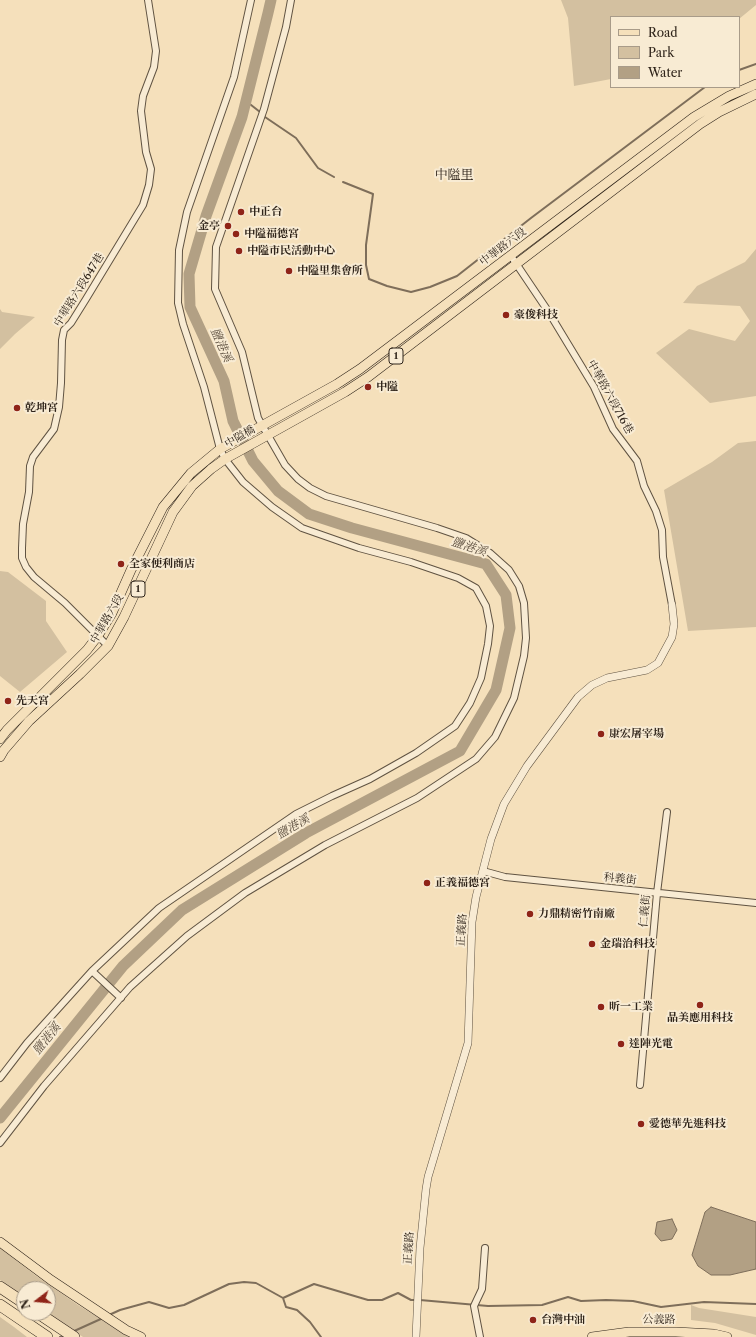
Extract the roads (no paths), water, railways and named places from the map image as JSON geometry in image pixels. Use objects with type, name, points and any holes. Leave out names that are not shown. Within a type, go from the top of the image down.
[{"type":"highway","points":[[0,1287],[16,1298]]},
{"type":"highway","points":[[0,1305],[47,1337]]},
{"type":"highway","points":[[50,1321],[70,1335]]},
{"type":"main road","name":"中華路六段","points":[[267,435],[345,392],[368,377],[694,117],[730,96],[756,84]]},
{"type":"main road","name":"中華路六段","points":[[262,426],[337,384],[360,369],[514,260],[700,124],[719,112],[756,94]]},
{"type":"main road","name":"中隘橋","points":[[220,449],[262,426]]},
{"type":"main road","name":"中隘橋","points":[[225,459],[267,435]]},
{"type":"main road","name":"中華路六段","points":[[0,739],[7,730],[87,650],[97,637],[112,613],[131,570],[163,507],[181,483],[220,449]]},
{"type":"main road","name":"中華路六段","points":[[0,757],[4,750],[29,721],[108,646],[124,617],[173,512],[192,486],[225,459]]},
{"type":"main road","points":[[0,1242],[106,1317],[126,1330],[141,1337]]},
{"type":"main road","name":"公義路","points":[[592,1337],[629,1332],[676,1332],[714,1334],[727,1337]]},
{"type":"street","name":"中華路六段647巷","points":[[108,646],[97,637],[65,603],[34,577],[26,567],[22,558],[23,524],[29,492],[30,466],[33,457],[54,429],[59,407],[62,340],[64,330],[71,323],[140,211],[149,186],[151,168],[146,152],[141,111],[143,96],[154,67],[156,51],[148,0]]},
{"type":"street","points":[[0,1078],[27,1043],[92,971],[159,908],[296,814],[370,779],[416,753],[454,726],[470,703],[481,678],[490,626],[486,606],[476,588],[458,578],[411,562],[359,548],[302,528],[243,482],[225,459],[220,449],[204,387],[183,324],[178,303],[179,250],[187,212],[234,76],[251,0]]},
{"type":"street","points":[[0,1143],[44,1086],[130,987],[187,936],[245,893],[325,845],[417,798],[476,758],[495,738],[514,698],[524,656],[526,638],[524,603],[519,586],[510,570],[490,553],[466,538],[437,528],[333,498],[310,488],[298,480],[285,465],[257,416],[242,352],[215,289],[216,247],[264,109],[286,27],[291,0]]},
{"type":"street","name":"中華路六段716巷","points":[[514,260],[568,343],[594,387],[613,429],[637,461],[644,486],[656,511],[662,530],[663,557],[672,605]]},
{"type":"street","name":"正義路","points":[[416,1337],[420,1248],[426,1189],[428,1177],[468,1043],[472,922],[476,897],[491,839],[504,804],[527,766],[578,697],[592,685],[607,678],[647,670],[658,663],[672,637],[674,624],[672,605]]},
{"type":"street","name":"仁義街","points":[[640,1085],[657,893],[667,812]]},
{"type":"street","name":"科義街","points":[[483,870],[504,877],[756,903]]},
{"type":"street","points":[[92,971],[121,998]]},
{"type":"street","points":[[480,1337],[475,1304],[482,1289],[485,1248]]},
{"type":"water","points":[[711,1207],[756,1222],[756,1269],[730,1275],[711,1275],[698,1266],[692,1255],[705,1212]]},
{"type":"water","points":[[672,1219],[677,1230],[672,1239],[661,1241],[655,1234],[657,1222]]},
{"type":"waterway","name":"鹽港溪","points":[[0,1118],[123,966],[182,910],[306,833],[460,751],[496,690],[510,628],[506,595],[486,564],[352,528],[309,514],[278,491],[253,461],[233,421],[224,381],[190,307],[189,274],[206,216],[242,117],[271,0]]},
{"type":"waterway","points":[[740,70],[756,64]]},
{"type":"waterway","points":[[343,182],[373,194],[366,245],[366,265],[369,279],[387,286],[411,292],[430,287],[457,276],[531,218],[704,88]]},
{"type":"waterway","points":[[246,101],[260,112]]},
{"type":"waterway","points":[[265,117],[296,138],[318,168],[334,177]]},
{"type":"waterway","points":[[109,1315],[120,1310],[149,1302],[169,1308],[184,1305],[229,1284],[244,1282],[256,1283],[283,1298],[314,1284],[368,1300],[382,1300],[398,1293],[411,1300],[416,1300]]},
{"type":"waterway","points":[[420,1300],[488,1306],[542,1305],[568,1297],[581,1301],[633,1301],[661,1307],[704,1302],[756,1304]]},
{"type":"waterway","points":[[283,1298],[286,1307],[297,1310],[310,1322],[321,1337]]},
{"type":"waterway","points":[[72,1332],[103,1318]]},
{"type":"waterway","points":[[60,1337],[65,1335]]},
{"type":"place","name":"中正台","points":[[241,212]]},
{"type":"place","name":"金亭","points":[[228,226]]},
{"type":"place","name":"中隘福德宮","points":[[236,234]]},
{"type":"place","name":"中隘市民活動中心","points":[[239,251]]},
{"type":"place","name":"中隘里集會所","points":[[289,271]]},
{"type":"place","name":"豪俊科技","points":[[506,315]]},
{"type":"place","name":"中隘","points":[[368,387]]},
{"type":"place","name":"乾坤宮","points":[[17,408]]},
{"type":"place","name":"全家便利商店","points":[[121,564]]},
{"type":"place","name":"先天宮","points":[[8,701]]},
{"type":"place","name":"康宏屠宰場","points":[[601,734]]},
{"type":"place","name":"正義福德宮","points":[[427,883]]},
{"type":"place","name":"力鼎精密竹南廠","points":[[530,914]]},
{"type":"place","name":"金瑞治科技","points":[[592,944]]},
{"type":"place","name":"晶美應用科技","points":[[700,1005]]},
{"type":"place","name":"昕一工業","points":[[601,1007]]},
{"type":"place","name":"達陣光電","points":[[621,1044]]},
{"type":"place","name":"愛德華先進科技","points":[[641,1124]]},
{"type":"place","name":"台灣中油","points":[[533,1320]]},
{"type":"district","name":"中隘里","points":[[454,175]]}]
